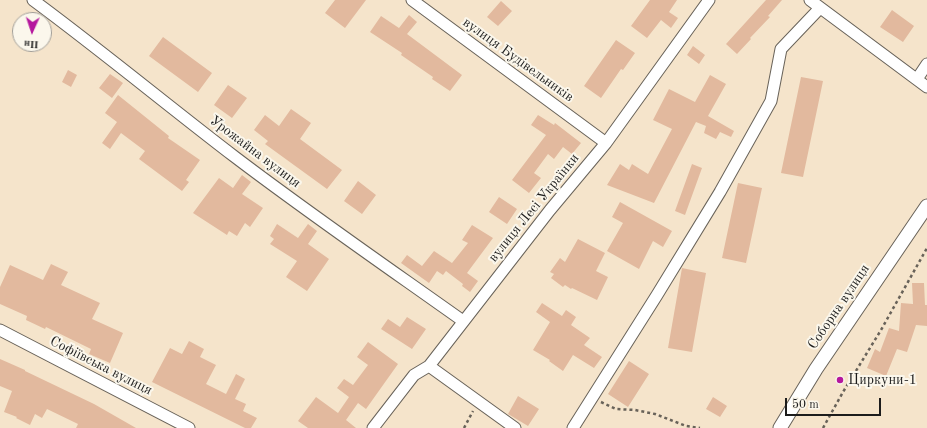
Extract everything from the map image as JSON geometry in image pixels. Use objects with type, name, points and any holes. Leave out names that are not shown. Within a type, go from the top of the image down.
[{"type":"street","name":"Урожайна вулиця","points":[[33,0],[87,40],[236,157],[464,321]]},
{"type":"street","name":"вулиця Будівельників","points":[[412,0],[606,143]]},
{"type":"street","name":"вулиця Лесі Українки","points":[[373,428],[414,375],[428,366],[550,210],[606,143],[709,0]]},
{"type":"street","points":[[810,0],[927,87]]},
{"type":"street","points":[[573,428],[700,224],[771,101],[781,49],[820,8]]},
{"type":"street","points":[[917,79],[927,64]]},
{"type":"street","name":"Соборна вулиця","points":[[780,428],[816,369],[927,206]]},
{"type":"street","name":"Софіївська вулиця","points":[[0,330],[189,428]]},
{"type":"street","points":[[428,366],[515,428]]},
{"type":"path","points":[[823,428],[927,248]]},
{"type":"path","points":[[592,398],[616,409],[635,410],[655,414],[686,426],[700,428]]},
{"type":"path","points":[[464,428],[478,402]]},
{"type":"building","points":[[335,0],[366,0],[345,28],[325,13]]},
{"type":"building","points":[[650,0],[677,0],[669,12],[678,18],[671,28],[661,20],[647,38],[631,26]]},
{"type":"building","points":[[766,0],[782,0],[768,16],[770,17],[737,54],[726,44]]},
{"type":"building","points":[[501,1],[512,11],[498,26],[487,17]]},
{"type":"building","points":[[892,10],[914,26],[903,42],[880,27]]},
{"type":"building","points":[[409,15],[417,22],[407,34],[462,75],[450,91],[432,79],[433,77],[401,55],[402,53],[370,32],[381,16],[399,28]]},
{"type":"building","points":[[163,37],[212,73],[198,92],[149,56]]},
{"type":"building","points":[[616,40],[635,53],[623,70],[621,69],[601,98],[584,86]]},
{"type":"building","points":[[693,46],[705,55],[699,64],[687,55]]},
{"type":"building","points":[[68,70],[77,75],[71,87],[62,82]]},
{"type":"building","points":[[110,74],[123,83],[112,98],[99,88]]},
{"type":"building","points":[[710,75],[726,84],[708,116],[734,131],[731,137],[720,132],[716,139],[704,133],[706,126],[696,122],[654,203],[607,185],[620,164],[629,170],[632,164],[648,174],[672,129],[653,120],[669,89],[695,102]]},
{"type":"building","points":[[801,77],[823,81],[803,177],[781,173]]},
{"type":"building","points":[[228,85],[247,98],[232,118],[214,105]]},
{"type":"building","points":[[118,95],[169,136],[168,138],[200,160],[186,180],[189,182],[182,191],[139,159],[145,151],[121,133],[110,149],[102,143],[117,122],[105,113]]},
{"type":"building","points":[[291,109],[311,123],[300,139],[342,170],[327,189],[265,144],[268,141],[254,130],[265,115],[279,126]]},
{"type":"building","points":[[538,115],[554,125],[555,123],[581,143],[572,154],[563,147],[554,159],[548,154],[534,173],[541,178],[529,193],[512,180],[546,135],[531,125]]},
{"type":"building","points":[[692,164],[702,168],[685,215],[675,211]]},
{"type":"building","points":[[242,175],[251,182],[242,194],[263,208],[250,227],[245,223],[237,236],[229,231],[227,235],[193,213],[219,178],[233,188]]},
{"type":"building","points":[[358,181],[376,195],[362,214],[344,201]]},
{"type":"building","points":[[738,183],[762,188],[746,263],[722,258]]},
{"type":"building","points":[[499,197],[517,209],[507,224],[489,212]]},
{"type":"building","points":[[620,202],[672,231],[663,247],[653,241],[639,269],[607,251],[623,223],[612,217]]},
{"type":"building","points":[[277,224],[298,238],[308,224],[317,231],[308,244],[329,259],[307,291],[286,277],[297,261],[270,244],[274,239],[270,236]]},
{"type":"building","points":[[472,225],[493,238],[467,273],[478,281],[470,292],[462,286],[463,284],[446,271],[443,275],[437,271],[429,283],[401,263],[407,255],[422,266],[434,251],[452,263],[468,243],[462,240]]},
{"type":"building","points":[[578,239],[605,253],[596,271],[608,277],[597,300],[565,285],[563,287],[551,278],[554,274],[550,272],[560,258],[565,262]]},
{"type":"building","points":[[51,264],[68,272],[61,285],[100,303],[92,319],[123,333],[110,363],[89,354],[91,349],[46,327],[45,329],[26,320],[27,316],[0,304],[0,287],[10,265],[43,280]]},
{"type":"building","points":[[682,268],[706,273],[692,352],[668,348]]},
{"type":"building","points":[[912,283],[924,283],[925,305],[927,305],[927,326],[916,325],[907,352],[897,349],[886,376],[867,368],[875,349],[880,352],[889,328],[899,331],[901,303],[913,304]]},
{"type":"building","points":[[542,303],[562,316],[566,310],[576,317],[571,325],[590,338],[584,345],[602,357],[594,368],[573,355],[563,371],[549,361],[550,360],[533,350],[550,322],[536,312]]},
{"type":"building","points":[[407,317],[426,329],[412,349],[381,329],[388,319],[400,327]]},
{"type":"building","points":[[189,341],[204,349],[200,357],[216,365],[206,384],[226,394],[236,374],[245,379],[235,399],[246,404],[243,411],[257,418],[251,428],[245,428],[152,382],[170,348],[182,354]]},
{"type":"building","points":[[368,342],[398,364],[366,409],[358,403],[346,420],[356,428],[308,428],[298,421],[316,397],[338,413],[349,397],[337,388],[344,379],[353,385],[368,365],[357,357]]},
{"type":"building","points":[[0,359],[94,404],[136,428],[76,428],[78,424],[47,409],[42,418],[35,414],[30,425],[16,418],[17,417],[4,412],[12,391],[0,386]]},
{"type":"building","points":[[629,361],[649,374],[628,407],[608,394]]},
{"type":"building","points":[[518,396],[539,409],[528,426],[508,414]]},
{"type":"building","points":[[713,397],[727,406],[720,417],[706,409]]},
{"type":"place","name":"Циркуни-1","points":[[840,380]]}]
